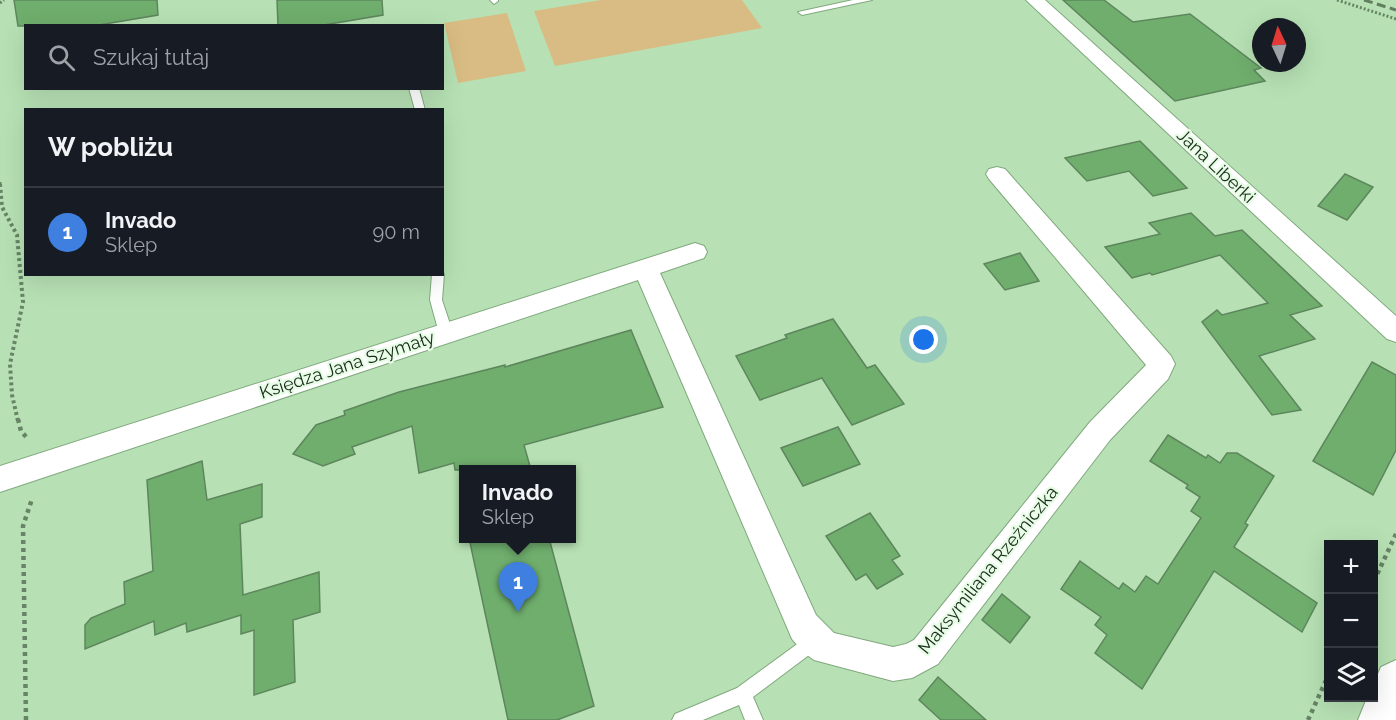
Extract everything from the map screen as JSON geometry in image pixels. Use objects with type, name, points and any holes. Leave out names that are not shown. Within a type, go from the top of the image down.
[{"type":"main road","points":[[1380,720],[1396,682]]},
{"type":"street","name":"Jana Liberki","points":[[1035,0],[1396,332]]},
{"type":"street","name":"Maksymiliana Rzeźniczka","points":[[815,640],[826,648],[893,664],[912,662],[926,651],[1100,431],[1158,371],[1161,364],[997,174]]},
{"type":"street","name":"Księdza Jana Szymały","points":[[0,479],[695,252]]},
{"type":"street","points":[[646,269],[804,627],[815,640]]},
{"type":"lane","points":[[802,12],[868,0]]},
{"type":"lane","points":[[415,90],[419,108]]},
{"type":"lane","points":[[438,276],[436,300],[447,333]]},
{"type":"lane","points":[[681,720],[743,694],[815,640]]},
{"type":"lane","points":[[743,694],[754,720]]},
{"type":"path","points":[[0,3],[4,0]]},
{"type":"path","points":[[1337,0],[1396,19]]},
{"type":"path","points":[[0,182],[2,207],[17,235],[23,302],[10,364],[12,395],[21,430],[32,444]]},
{"type":"path","points":[[26,720],[23,526],[34,495]]},
{"type":"path","points":[[1378,572],[1396,534]]},
{"type":"path","points":[[1308,720],[1324,686]]},
{"type":"shaded area","points":[[601,0],[742,0],[762,28],[555,66],[534,11]]},
{"type":"shaded area","points":[[507,13],[526,71],[458,83],[444,23]]},
{"type":"building","points":[[14,0],[157,0],[158,15],[105,24],[24,24],[24,26],[18,26]]},
{"type":"building","points":[[277,0],[382,0],[383,15],[330,24],[278,24]]},
{"type":"building","points":[[1063,0],[1104,0],[1133,22],[1190,14],[1252,61],[1252,72],[1256,72],[1265,81],[1175,101]]},
{"type":"building","points":[[1140,141],[1187,188],[1153,196],[1129,171],[1087,181],[1065,158]]},
{"type":"building","points":[[1345,174],[1373,187],[1347,220],[1318,206]]},
{"type":"building","points":[[1191,213],[1215,236],[1242,230],[1322,306],[1290,315],[1315,339],[1259,356],[1301,410],[1272,415],[1202,322],[1217,310],[1222,315],[1268,303],[1220,255],[1152,275],[1150,273],[1132,278],[1105,247],[1160,234],[1149,223]]},
{"type":"building","points":[[1020,253],[1039,281],[1005,290],[984,264]]},
{"type":"building","points":[[833,319],[867,368],[875,365],[904,404],[852,425],[822,378],[760,400],[736,356],[787,338],[785,335]]},
{"type":"building","points":[[631,330],[663,407],[524,445],[530,465],[459,465],[459,470],[455,470],[454,463],[419,473],[412,426],[352,447],[355,454],[323,466],[293,454],[316,425],[345,415],[344,411],[399,392],[505,365],[505,367]]},
{"type":"building","points":[[1372,362],[1396,375],[1396,450],[1373,495],[1313,461]]},
{"type":"building","points":[[838,427],[860,464],[803,486],[781,448]]},
{"type":"building","points":[[1168,435],[1206,458],[1208,455],[1220,463],[1227,453],[1237,453],[1274,476],[1245,523],[1248,525],[1234,547],[1317,603],[1302,632],[1214,571],[1142,689],[1095,653],[1107,635],[1095,625],[1101,617],[1061,589],[1080,561],[1119,589],[1123,583],[1135,592],[1146,576],[1158,584],[1201,518],[1191,511],[1200,497],[1186,488],[1188,485],[1150,461]]},
{"type":"building","points":[[202,461],[207,500],[262,484],[262,517],[240,524],[243,595],[319,572],[320,612],[293,620],[295,682],[254,695],[254,630],[241,634],[241,615],[187,632],[186,623],[155,635],[154,621],[85,649],[85,625],[91,618],[125,604],[124,582],[153,571],[147,480]]},
{"type":"building","points":[[870,513],[900,556],[892,560],[903,574],[877,589],[866,574],[856,580],[826,536]]},
{"type":"building","points":[[470,543],[550,543],[594,706],[557,720],[508,720]]},
{"type":"building","points":[[1002,594],[1030,617],[1010,643],[982,620]]},
{"type":"building","points":[[938,677],[986,720],[941,720],[919,700]]},
{"type":"railway","points":[[1364,0],[1396,10]]},
{"type":"place","name":"Invado","points":[[518,612]]}]
